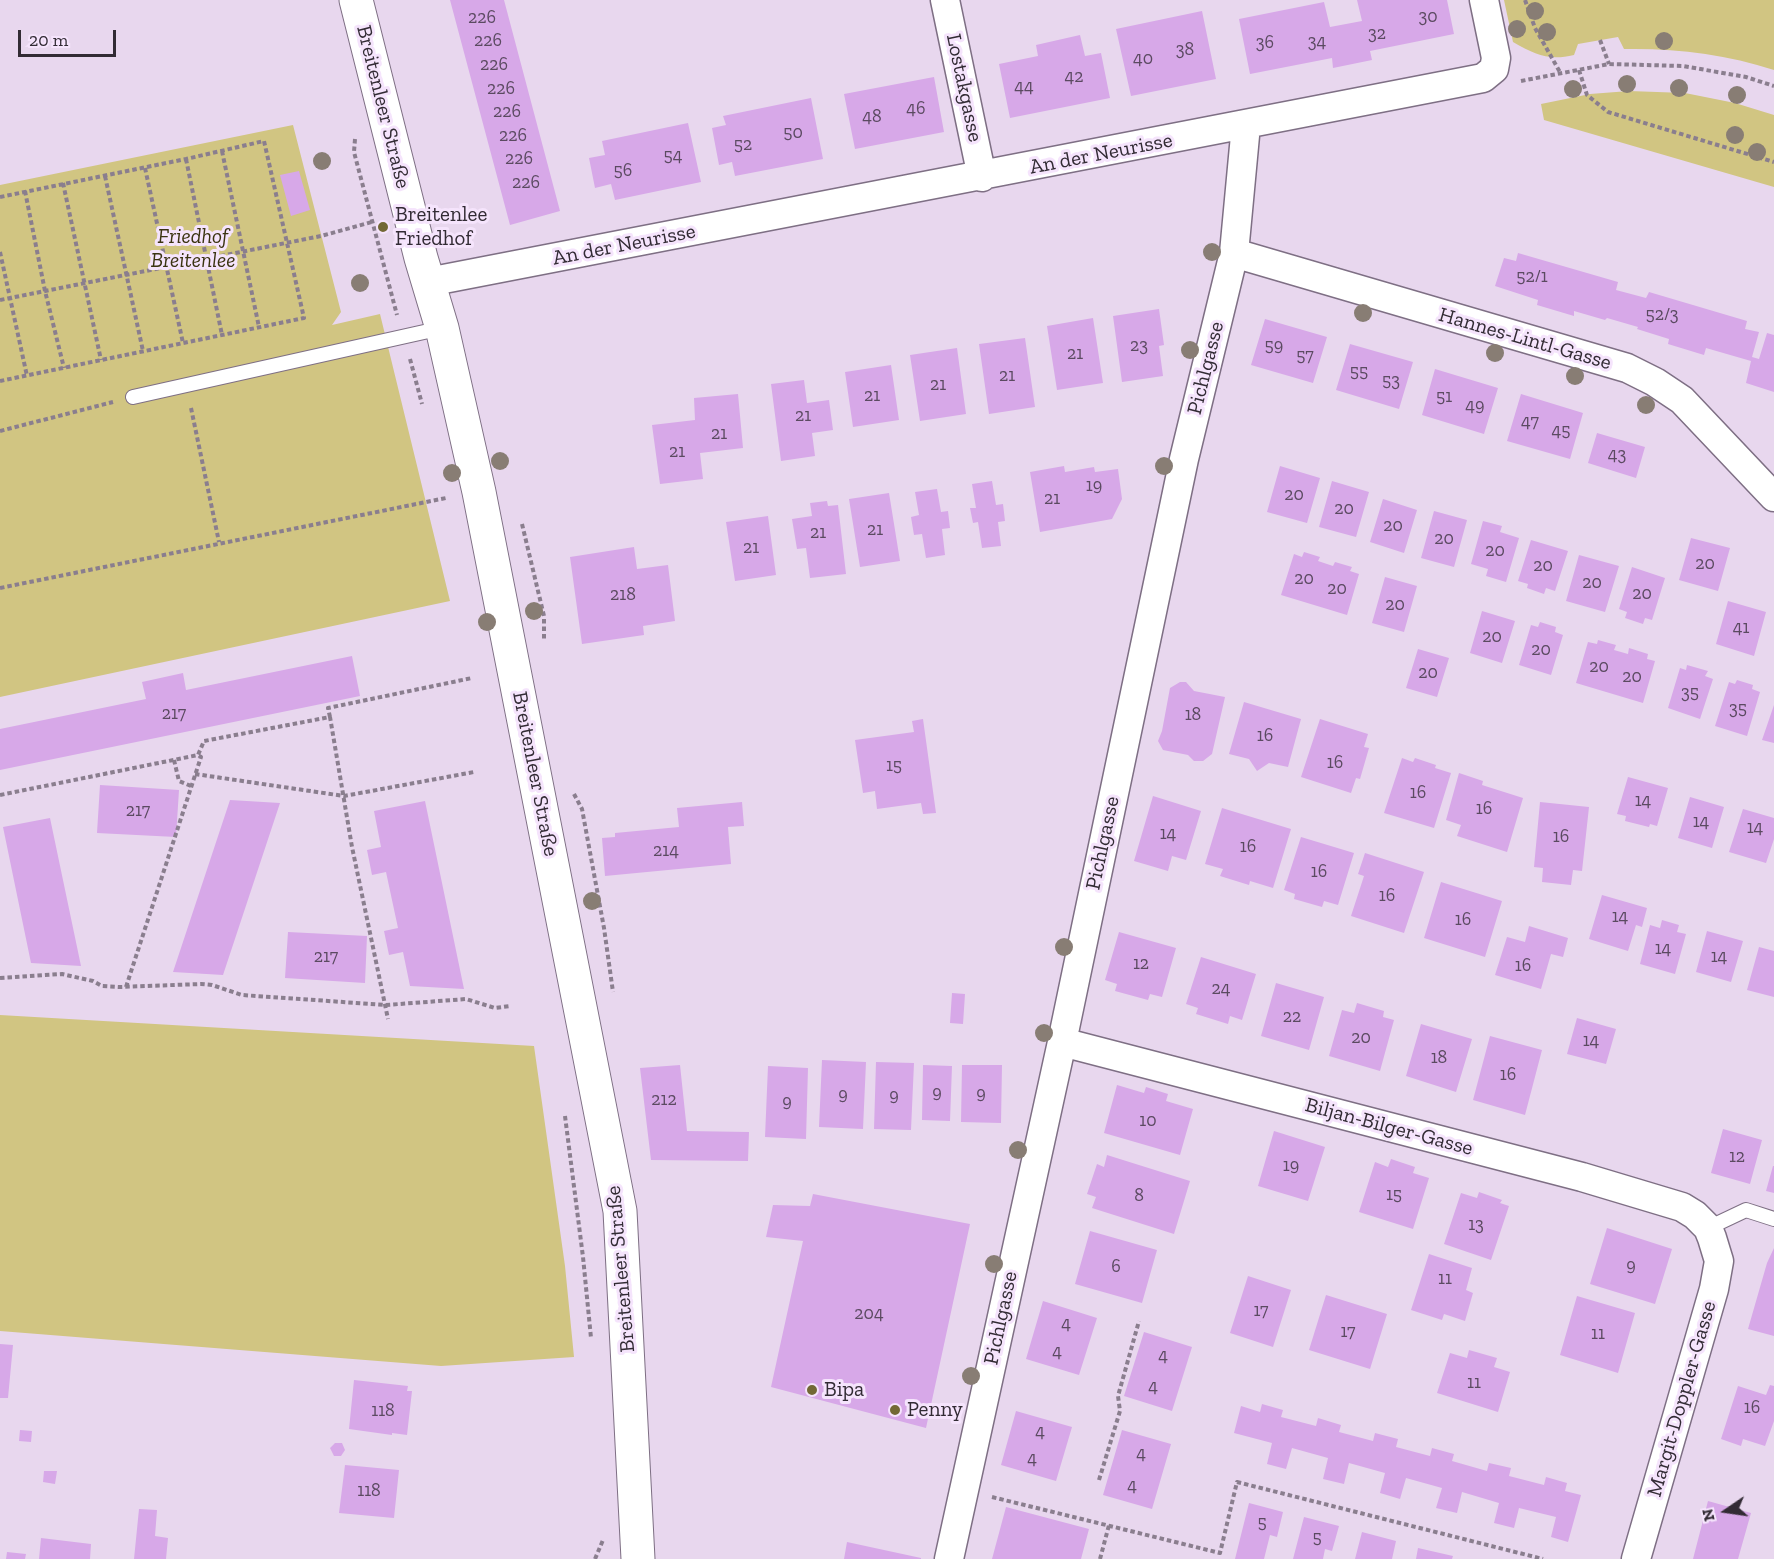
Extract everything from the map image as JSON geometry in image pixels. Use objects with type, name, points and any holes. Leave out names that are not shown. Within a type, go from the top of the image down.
[{"type":"main road","name":"Breitenleer Straße","points":[[356,0],[428,282],[442,328],[481,504],[620,1211],[638,1559]]},
{"type":"street","name":"Lostakgasse","points":[[945,0],[982,177]]},
{"type":"street","points":[[1483,78],[1494,69],[1496,58],[1484,0]]},
{"type":"street","name":"An der Neurisse","points":[[428,282],[982,177],[1483,78]]},
{"type":"street","name":"Pichlgasse","points":[[949,1559],[1062,1042],[1182,470],[1234,253],[1246,125]]},
{"type":"street","name":"Hannes-Lintl-Gasse","points":[[1234,253],[1627,368],[1655,382],[1682,400],[1774,497]]},
{"type":"street","name":"Biljan-Bilger-Gasse","points":[[1062,1042],[1571,1174],[1668,1202],[1695,1215],[1710,1233]]},
{"type":"street","name":"Margit-Doppler-Gasse","points":[[1636,1559],[1714,1289],[1719,1261],[1710,1233]]},
{"type":"lane","points":[[133,397],[442,328]]},
{"type":"lane","points":[[1710,1233],[1746,1210],[1774,1219]]},
{"type":"path","points":[[1526,0],[1535,28],[1561,74]]},
{"type":"path","points":[[1600,40],[1609,64]]},
{"type":"path","points":[[1483,78],[1504,84],[1609,64],[1683,66],[1746,77],[1774,86]]},
{"type":"path","points":[[1580,70],[1587,95],[1608,112],[1774,162]]},
{"type":"path","points":[[0,196],[145,168],[264,141],[304,318],[0,381]]},
{"type":"path","points":[[222,151],[259,327]]},
{"type":"path","points":[[186,159],[222,335]]},
{"type":"path","points":[[145,168],[183,343]]},
{"type":"path","points":[[105,176],[143,351]]},
{"type":"path","points":[[63,183],[101,360]]},
{"type":"path","points":[[25,191],[45,291],[64,368]]},
{"type":"path","points":[[0,300],[288,242],[372,222],[398,319]]},
{"type":"path","points":[[0,252],[27,376]]},
{"type":"path","points":[[410,360],[425,412]]},
{"type":"path","points":[[186,384],[219,542]]},
{"type":"path","points":[[0,431],[133,397]]},
{"type":"path","points":[[0,588],[219,542],[450,498],[446,487]]},
{"type":"path","points":[[388,1019],[352,847],[328,708],[472,678]]},
{"type":"path","points":[[198,755],[204,741],[330,717]]},
{"type":"path","points":[[0,795],[198,755]]},
{"type":"path","points":[[126,987],[201,757],[198,755]]},
{"type":"path","points":[[174,760],[179,781],[191,786]]},
{"type":"path","points":[[195,774],[344,796],[474,772]]},
{"type":"path","points":[[0,978],[62,974],[83,978],[102,986],[212,985],[242,995],[386,1005],[466,999],[495,1008],[510,1006]]},
{"type":"path","points":[[564,1109],[583,1257],[591,1346]]},
{"type":"path","points":[[1099,1480],[1120,1411],[1118,1396],[1139,1321]]},
{"type":"path","points":[[982,1494],[1220,1553],[1237,1482],[1543,1559]]},
{"type":"path","points":[[1100,1559],[1109,1525]]},
{"type":"path","points":[[595,1559],[604,1536]]},
{"type":"green space","points":[[1504,0],[1774,0],[1774,70],[1756,64],[1700,53],[1624,49],[1618,37],[1578,44],[1574,55],[1543,56],[1513,42]]},
{"type":"green space","points":[[1629,91],[1685,93],[1735,103],[1774,115],[1774,187],[1544,120],[1541,104],[1590,94]]},
{"type":"green space","name":"Friedhof Breitenlee","points":[[293,125],[341,312],[332,325],[380,314],[450,601],[0,697],[0,185]]},
{"type":"green space","points":[[0,1015],[534,1046],[565,1266],[574,1357],[441,1366],[0,1331]]},
{"type":"building","points":[[450,0],[504,0],[560,211],[510,225]]},
{"type":"building","points":[[1357,0],[1447,0],[1454,34],[1370,51],[1372,60],[1333,68],[1332,58],[1250,74],[1239,19],[1324,2],[1330,27],[1362,21]]},
{"type":"building","points":[[1202,11],[1216,79],[1131,96],[1116,29]]},
{"type":"building","points":[[1080,35],[1085,56],[1101,53],[1110,98],[1010,118],[999,64],[1038,56],[1036,45]]},
{"type":"building","points":[[934,77],[944,132],[855,149],[844,94]]},
{"type":"building","points":[[811,98],[823,159],[735,176],[732,162],[719,165],[712,128],[726,125],[723,116]]},
{"type":"building","points":[[688,123],[701,182],[615,200],[611,184],[595,188],[589,158],[605,155],[602,141]]},
{"type":"building","points":[[299,171],[310,210],[291,216],[280,175]]},
{"type":"building","points":[[1518,253],[1618,282],[1616,290],[1646,298],[1649,292],[1747,321],[1745,329],[1759,332],[1752,357],[1759,359],[1767,333],[1774,335],[1774,392],[1746,383],[1751,361],[1706,348],[1704,355],[1668,344],[1669,339],[1637,329],[1638,327],[1574,311],[1574,316],[1537,305],[1538,300],[1495,286],[1504,258],[1516,261]]},
{"type":"building","points":[[1159,309],[1164,345],[1159,346],[1163,376],[1122,382],[1113,316]]},
{"type":"building","points":[[1093,318],[1103,383],[1057,390],[1047,326]]},
{"type":"building","points":[[1265,319],[1327,337],[1313,383],[1251,365]]},
{"type":"building","points":[[1025,338],[1035,407],[989,414],[979,344]]},
{"type":"building","points":[[1350,344],[1413,362],[1399,409],[1336,390]]},
{"type":"building","points":[[957,348],[966,414],[920,421],[910,355]]},
{"type":"building","points":[[891,365],[899,420],[853,427],[845,372]]},
{"type":"building","points":[[1435,369],[1498,388],[1484,434],[1422,415]]},
{"type":"building","points":[[804,380],[807,403],[829,400],[833,430],[812,433],[815,456],[781,461],[771,384]]},
{"type":"building","points":[[738,394],[743,448],[700,453],[703,479],[660,484],[652,425],[695,420],[694,398]]},
{"type":"building","points":[[1521,394],[1583,413],[1570,459],[1507,441]]},
{"type":"building","points":[[1597,433],[1645,447],[1636,478],[1588,463]]},
{"type":"building","points":[[1064,466],[1065,472],[1094,467],[1095,472],[1118,469],[1122,499],[1112,519],[1040,532],[1030,472]]},
{"type":"building","points":[[1280,466],[1320,478],[1307,523],[1267,512]]},
{"type":"building","points":[[992,481],[996,505],[1003,504],[1005,521],[998,522],[1001,546],[982,548],[978,522],[973,523],[970,508],[976,508],[972,484]]},
{"type":"building","points":[[1332,481],[1369,492],[1356,537],[1319,527]]},
{"type":"building","points":[[937,489],[941,512],[948,511],[950,528],[942,529],[945,555],[926,558],[922,534],[914,535],[911,517],[919,515],[915,492]]},
{"type":"building","points":[[889,493],[900,561],[860,567],[849,499]]},
{"type":"building","points":[[1383,499],[1417,510],[1404,553],[1370,542]]},
{"type":"building","points":[[827,501],[828,506],[838,505],[846,574],[810,578],[806,548],[797,549],[792,519],[812,516],[810,503]]},
{"type":"building","points":[[1434,511],[1467,520],[1454,567],[1421,558]]},
{"type":"building","points":[[768,516],[776,575],[735,581],[726,522]]},
{"type":"building","points":[[1483,521],[1502,526],[1500,532],[1519,538],[1506,582],[1486,576],[1488,569],[1471,564]]},
{"type":"building","points":[[1691,538],[1730,548],[1718,591],[1679,580]]},
{"type":"building","points":[[1531,540],[1568,551],[1555,591],[1546,588],[1544,594],[1527,588],[1528,584],[1518,581]]},
{"type":"building","points":[[634,547],[637,569],[668,565],[675,621],[643,626],[644,635],[582,644],[570,557]]},
{"type":"building","points":[[1304,552],[1320,557],[1318,561],[1333,566],[1335,562],[1352,567],[1350,571],[1359,574],[1347,615],[1281,595],[1294,554],[1302,557]]},
{"type":"building","points":[[1579,555],[1619,566],[1605,612],[1566,601]]},
{"type":"building","points":[[1632,567],[1665,578],[1652,620],[1645,618],[1643,624],[1625,618],[1627,612],[1619,609]]},
{"type":"building","points":[[1385,577],[1417,586],[1404,632],[1372,623]]},
{"type":"building","points":[[1728,601],[1766,612],[1754,656],[1716,644]]},
{"type":"building","points":[[1482,611],[1515,621],[1502,663],[1470,653]]},
{"type":"building","points":[[1540,622],[1556,627],[1555,632],[1563,635],[1551,675],[1519,665],[1531,625],[1538,627]]},
{"type":"building","points":[[1598,640],[1616,645],[1614,650],[1628,654],[1629,648],[1648,654],[1647,659],[1655,661],[1643,703],[1576,683],[1588,642],[1597,644]]},
{"type":"building","points":[[1418,649],[1449,658],[1437,697],[1406,688]]},
{"type":"building","points":[[352,656],[360,696],[0,770],[0,729],[146,699],[142,682],[183,673],[186,690]]},
{"type":"building","points":[[1687,665],[1708,671],[1705,676],[1713,679],[1700,719],[1668,708],[1680,668],[1686,670]]},
{"type":"building","points":[[1737,680],[1753,685],[1752,689],[1760,692],[1747,736],[1715,726],[1729,682],[1735,684]]},
{"type":"building","points":[[1180,682],[1186,682],[1194,691],[1225,697],[1212,754],[1203,761],[1194,761],[1188,755],[1163,750],[1158,741],[1170,688]]},
{"type":"building","points":[[1244,702],[1301,719],[1288,767],[1269,763],[1257,771],[1249,759],[1229,754]]},
{"type":"building","points":[[1774,705],[1774,743],[1762,740]]},
{"type":"building","points":[[923,719],[936,813],[923,814],[921,803],[877,809],[875,791],[863,793],[855,740],[914,732],[912,721]]},
{"type":"building","points":[[1320,719],[1368,734],[1364,747],[1369,748],[1360,779],[1356,778],[1351,793],[1301,777]]},
{"type":"building","points":[[1402,758],[1413,762],[1415,758],[1451,773],[1434,828],[1384,813]]},
{"type":"building","points":[[1459,773],[1483,781],[1482,785],[1523,798],[1507,852],[1457,836],[1461,825],[1446,820]]},
{"type":"building","points":[[1628,777],[1668,788],[1657,826],[1650,824],[1649,827],[1625,821],[1626,816],[1617,814]]},
{"type":"building","points":[[100,785],[179,790],[176,837],[97,833]]},
{"type":"building","points":[[1153,796],[1201,811],[1186,860],[1172,856],[1168,871],[1134,861]]},
{"type":"building","points":[[1690,797],[1724,807],[1712,848],[1678,838]]},
{"type":"building","points":[[230,800],[280,803],[223,975],[173,972]]},
{"type":"building","points":[[425,801],[464,989],[410,986],[403,952],[389,955],[384,931],[398,928],[386,872],[372,875],[367,850],[381,847],[374,811]]},
{"type":"building","points":[[742,802],[744,826],[728,827],[731,864],[605,876],[602,838],[615,837],[615,833],[679,827],[677,808]]},
{"type":"building","points":[[1540,802],[1589,807],[1582,871],[1573,870],[1571,885],[1542,882],[1543,868],[1534,867]]},
{"type":"building","points":[[1222,808],[1291,829],[1273,888],[1250,881],[1249,885],[1220,876],[1223,869],[1205,864]]},
{"type":"building","points":[[1743,809],[1774,818],[1774,839],[1766,863],[1729,852]]},
{"type":"building","points":[[50,818],[81,966],[31,963],[3,827]]},
{"type":"building","points":[[1301,837],[1354,853],[1338,905],[1324,901],[1322,907],[1294,899],[1295,894],[1284,890]]},
{"type":"building","points":[[1365,853],[1424,872],[1404,933],[1351,916],[1364,876],[1358,874]]},
{"type":"building","points":[[1441,882],[1502,901],[1485,957],[1424,938]]},
{"type":"building","points":[[1602,895],[1647,908],[1642,927],[1636,925],[1628,951],[1589,939]]},
{"type":"building","points":[[1662,920],[1679,925],[1677,932],[1686,934],[1675,974],[1640,964],[1650,925],[1660,928]]},
{"type":"building","points":[[1529,926],[1568,938],[1563,957],[1551,954],[1541,989],[1495,975],[1507,937],[1525,942]]},
{"type":"building","points":[[1707,931],[1743,941],[1731,982],[1696,972]]},
{"type":"building","points":[[288,932],[367,936],[365,983],[285,978]]},
{"type":"building","points":[[1119,932],[1176,948],[1162,997],[1150,994],[1148,1000],[1115,991],[1117,984],[1105,980]]},
{"type":"building","points":[[1759,947],[1774,951],[1774,997],[1747,990]]},
{"type":"building","points":[[1201,957],[1256,974],[1242,1020],[1230,1016],[1228,1024],[1196,1014],[1198,1008],[1186,1004]]},
{"type":"building","points":[[1276,983],[1324,997],[1309,1050],[1261,1036]]},
{"type":"building","points":[[952,993],[965,994],[963,1024],[950,1023]]},
{"type":"building","points":[[1357,1003],[1384,1011],[1383,1017],[1394,1020],[1380,1071],[1329,1056],[1342,1010],[1354,1013]]},
{"type":"building","points":[[1577,1018],[1616,1029],[1606,1064],[1567,1054]]},
{"type":"building","points":[[1421,1024],[1472,1039],[1456,1092],[1406,1076]]},
{"type":"building","points":[[1490,1036],[1542,1050],[1525,1115],[1473,1100]]},
{"type":"building","points":[[822,1060],[866,1062],[863,1129],[819,1127]]},
{"type":"building","points":[[876,1062],[914,1063],[911,1130],[874,1129]]},
{"type":"building","points":[[680,1065],[687,1131],[749,1132],[748,1161],[651,1160],[640,1068]]},
{"type":"building","points":[[923,1065],[952,1066],[950,1121],[922,1120]]},
{"type":"building","points":[[962,1065],[1002,1065],[1001,1123],[961,1122]]},
{"type":"building","points":[[768,1066],[808,1068],[806,1139],[765,1137]]},
{"type":"building","points":[[1117,1085],[1144,1093],[1146,1087],[1168,1094],[1166,1101],[1193,1109],[1180,1155],[1104,1133]]},
{"type":"building","points":[[1723,1129],[1762,1140],[1750,1184],[1711,1173]]},
{"type":"building","points":[[1274,1131],[1325,1147],[1308,1201],[1258,1186]]},
{"type":"building","points":[[1107,1155],[1190,1181],[1174,1234],[1092,1208],[1096,1197],[1087,1194],[1097,1164],[1104,1167]]},
{"type":"building","points":[[1391,1159],[1415,1167],[1413,1173],[1429,1178],[1413,1229],[1359,1212],[1375,1162],[1388,1167]]},
{"type":"building","points":[[1774,1166],[1774,1193],[1766,1191]]},
{"type":"building","points":[[1479,1192],[1502,1200],[1500,1203],[1509,1206],[1491,1260],[1444,1244],[1461,1193],[1477,1198]]},
{"type":"building","points":[[813,1194],[970,1224],[926,1428],[771,1387],[803,1241],[766,1237],[773,1205],[810,1206]]},
{"type":"building","points":[[1607,1228],[1672,1249],[1655,1304],[1590,1284]]},
{"type":"building","points":[[1090,1231],[1157,1250],[1142,1303],[1075,1284]]},
{"type":"building","points":[[1774,1248],[1774,1336],[1748,1329],[1767,1263]]},
{"type":"building","points":[[1429,1254],[1472,1268],[1466,1290],[1473,1293],[1465,1321],[1444,1314],[1442,1320],[1411,1310]]},
{"type":"building","points":[[1248,1276],[1291,1290],[1273,1347],[1230,1333]]},
{"type":"building","points":[[1326,1295],[1387,1314],[1370,1369],[1309,1350]]},
{"type":"building","points":[[1577,1296],[1635,1313],[1618,1373],[1560,1355]]},
{"type":"building","points":[[1043,1301],[1097,1318],[1079,1375],[1026,1359]]},
{"type":"building","points":[[1144,1332],[1192,1347],[1172,1411],[1124,1396]]},
{"type":"building","points":[[0,1344],[13,1345],[8,1398],[0,1398]]},
{"type":"building","points":[[1469,1350],[1497,1358],[1494,1367],[1510,1372],[1498,1412],[1437,1393],[1450,1353],[1467,1358]]},
{"type":"building","points":[[354,1380],[408,1386],[407,1391],[412,1391],[407,1435],[349,1429]]},
{"type":"building","points":[[1770,1385],[1774,1386],[1774,1421],[1765,1446],[1743,1439],[1741,1446],[1721,1439],[1738,1386],[1766,1395]]},
{"type":"building","points":[[1262,1404],[1283,1410],[1281,1417],[1316,1426],[1318,1418],[1341,1425],[1339,1432],[1373,1441],[1375,1433],[1398,1439],[1396,1447],[1430,1456],[1432,1448],[1454,1454],[1452,1461],[1487,1471],[1489,1463],[1511,1468],[1509,1476],[1544,1485],[1546,1477],[1567,1483],[1565,1491],[1581,1495],[1568,1542],[1551,1537],[1556,1517],[1519,1508],[1514,1528],[1494,1523],[1499,1503],[1462,1492],[1457,1513],[1436,1508],[1442,1488],[1406,1478],[1400,1499],[1380,1493],[1385,1473],[1349,1463],[1344,1484],[1323,1479],[1328,1458],[1292,1448],[1286,1469],[1267,1464],[1272,1443],[1234,1433],[1241,1406],[1260,1412]]},
{"type":"building","points":[[1016,1411],[1072,1427],[1056,1481],[1001,1465]]},
{"type":"building","points":[[20,1430],[32,1431],[31,1442],[19,1441]]},
{"type":"building","points":[[1122,1430],[1171,1444],[1152,1509],[1103,1495]]},
{"type":"building","points":[[335,1443],[342,1443],[345,1450],[341,1456],[334,1456],[330,1448]]},
{"type":"building","points":[[345,1465],[399,1470],[394,1518],[339,1513]]},
{"type":"building","points":[[44,1471],[57,1471],[55,1484],[43,1482]]},
{"type":"building","points":[[1708,1501],[1751,1513],[1738,1559],[1693,1559]]},
{"type":"building","points":[[1249,1503],[1283,1512],[1277,1537],[1270,1535],[1264,1559],[1235,1559]]},
{"type":"building","points":[[1006,1507],[1089,1529],[1081,1559],[992,1559]]},
{"type":"building","points":[[139,1509],[157,1510],[155,1536],[168,1538],[166,1559],[134,1559]]},
{"type":"building","points":[[1304,1517],[1339,1526],[1332,1551],[1325,1549],[1323,1559],[1293,1559]]},
{"type":"building","points":[[1362,1532],[1396,1541],[1392,1559],[1355,1559]]},
{"type":"building","points":[[41,1538],[91,1544],[90,1559],[39,1559]]},
{"type":"building","points":[[847,1542],[921,1558],[921,1559],[844,1559]]},
{"type":"building","points":[[1418,1548],[1453,1556],[1452,1559],[1416,1559]]},
{"type":"building","points":[[7,1552],[26,1554],[25,1559],[6,1559]]},
{"type":"place","name":"Breitenlee Friedhof","points":[[383,227]]},
{"type":"place","name":"Bipa","points":[[812,1390]]},
{"type":"place","name":"Penny","points":[[895,1410]]}]
